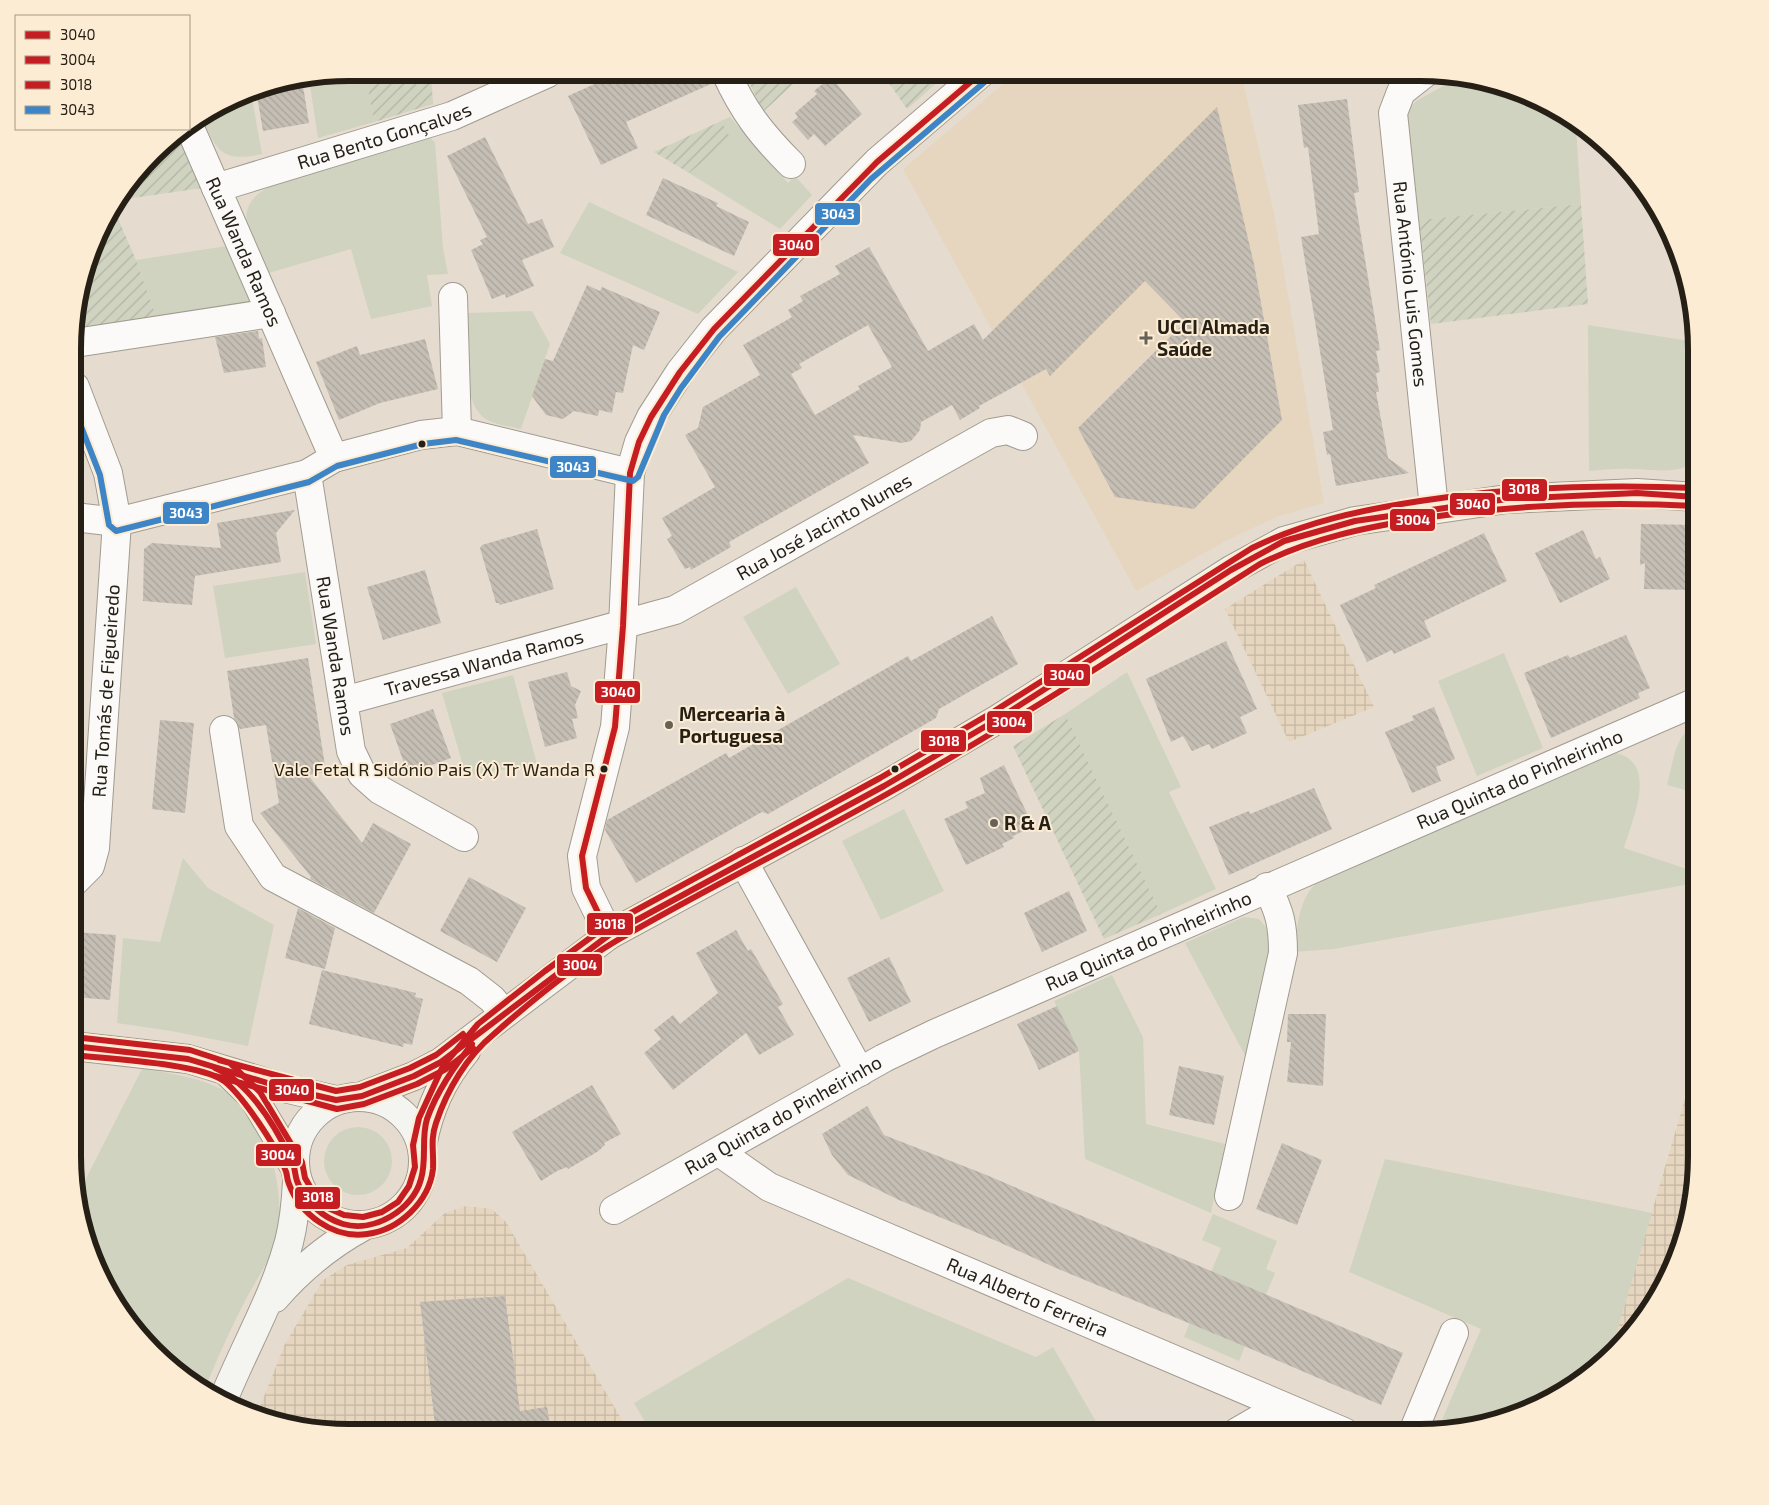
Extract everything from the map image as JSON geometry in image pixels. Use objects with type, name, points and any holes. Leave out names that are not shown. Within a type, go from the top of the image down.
[{"type":"street","name":"Rua Bento Gonçalves","points":[[216,188],[452,116],[530,81]]},
{"type":"street","points":[[730,81],[739,101],[762,134],[791,164]]},
{"type":"street","points":[[608,936],[586,888],[582,856],[614,727],[623,626],[630,473],[640,442],[651,417],[680,372],[714,329],[877,162],[972,81]]},
{"type":"street","name":"Rua António Luis Gomes","points":[[1415,81],[1401,92],[1393,113],[1434,508]]},
{"type":"street","name":"Rua Wanda Ramos","points":[[192,133],[334,458]]},
{"type":"street","points":[[453,297],[457,431]]},
{"type":"street","points":[[81,342],[271,313]]},
{"type":"street","name":"Rua Tomás de Figueiredo","points":[[81,403],[108,473],[117,522],[95,848],[90,866],[81,875]]},
{"type":"street","name":"Rua José Jacinto Nunes","points":[[623,626],[675,610],[991,433],[1008,430],[1023,436]]},
{"type":"street","points":[[81,518],[117,522],[307,474],[334,458],[421,435],[457,431],[630,473]]},
{"type":"street","name":"Rua Wanda Ramos","points":[[307,474],[351,751],[362,774],[380,790],[464,837]]},
{"type":"street","points":[[226,1393],[241,1355],[278,1277],[289,1241],[296,1174],[296,1145],[304,1126],[318,1110],[414,1076],[441,1062],[608,936],[884,786],[998,719],[1231,570],[1284,541],[1355,521],[1434,508],[1507,499],[1637,493],[1688,496]]},
{"type":"street","name":"Travessa Wanda Ramos","points":[[344,701],[623,626]]},
{"type":"street","name":"Rua Quinta do Pinheirinho","points":[[614,1210],[860,1072],[934,1034],[1267,887],[1688,705]]},
{"type":"street","points":[[224,730],[239,826],[273,877],[469,981],[492,999],[494,1021],[450,1071],[426,1121],[422,1146],[424,1168],[417,1190],[404,1208],[386,1220],[364,1226],[335,1242],[314,1258],[291,1280],[262,1313]]},
{"type":"street","points":[[743,861],[860,1072]]},
{"type":"street","points":[[1229,1196],[1282,953],[1283,930],[1279,909],[1267,887]]},
{"type":"street","points":[[81,1047],[188,1059],[226,1071],[349,1098],[382,1100],[400,1111],[414,1126],[422,1146]]},
{"type":"street","points":[[226,1071],[253,1097],[296,1174],[308,1200],[323,1215],[342,1224],[364,1226]]},
{"type":"street","name":"Rua Alberto Ferreira","points":[[719,1152],[769,1187],[1325,1424]]},
{"type":"street","points":[[1416,1424],[1454,1333]]},
{"type":"street","points":[[1251,1424],[1282,1406]]},
{"type":"shaded area","name":"UCCI Almada Saúde","points":[[1007,81],[1023,81],[1027,85],[1031,81],[1243,81],[1274,213],[1324,503],[1279,516],[1255,527],[1136,591],[903,169]]},
{"type":"shaded area","points":[[1304,560],[1374,707],[1289,742],[1225,609]]},
{"type":"shaded area","points":[[1688,1088],[1687,1173],[1679,1225],[1674,1242],[1652,1290],[1632,1319],[1615,1339]]},
{"type":"shaded area","points":[[466,1206],[492,1209],[506,1222],[624,1424],[350,1424],[297,1419],[259,1408],[285,1344],[323,1280],[347,1265],[407,1248],[445,1213]]},
{"type":"green space","points":[[366,81],[374,122],[318,138],[310,85]]},
{"type":"green space","points":[[366,81],[432,81],[433,104],[374,122]]},
{"type":"green space","points":[[749,81],[796,81],[763,112]]},
{"type":"green space","points":[[888,81],[939,81],[907,109]]},
{"type":"green space","points":[[1448,83],[1472,86],[1506,95],[1554,117],[1576,133],[1581,204],[1419,220],[1407,111],[1416,101]]},
{"type":"green space","points":[[252,100],[262,154],[239,157],[231,156],[224,153],[213,141],[205,124],[215,117]]},
{"type":"green space","points":[[730,117],[788,183],[795,176],[812,195],[780,229],[689,173],[731,141],[721,121]]},
{"type":"green space","points":[[721,121],[732,141],[689,173],[654,152]]},
{"type":"green space","points":[[430,138],[435,142],[443,248],[448,274],[427,275],[432,306],[371,319],[351,249],[265,274],[249,234],[247,210],[252,200],[263,191],[279,183]]},
{"type":"green space","points":[[181,141],[202,188],[129,199],[148,173]]},
{"type":"green space","points":[[589,202],[738,272],[698,314],[560,253]]},
{"type":"green space","points":[[1581,204],[1588,304],[1431,324],[1419,220]]},
{"type":"green space","points":[[117,216],[136,260],[158,322],[82,335],[90,280],[95,263]]},
{"type":"green space","points":[[227,246],[254,307],[158,322],[136,260]]},
{"type":"green space","points":[[532,311],[550,344],[521,429],[497,424],[484,418],[475,406],[471,397],[468,313]]},
{"type":"green space","points":[[1588,325],[1687,341],[1688,466],[1673,470],[1621,469],[1589,471]]},
{"type":"green space","points":[[305,572],[316,644],[225,658],[213,586]]},
{"type":"green space","points":[[796,587],[840,664],[788,694],[743,617]]},
{"type":"green space","points":[[1504,653],[1543,748],[1477,776],[1438,681]]},
{"type":"green space","points":[[1127,672],[1181,787],[1169,792],[1216,889],[1161,914],[1065,714]]},
{"type":"green space","points":[[513,675],[537,764],[466,776],[442,693]]},
{"type":"green space","points":[[1065,714],[1161,914],[1104,939],[1013,746]]},
{"type":"green space","points":[[1688,731],[1688,791],[1667,785],[1673,759],[1683,736]]},
{"type":"green space","points":[[1616,753],[1629,759],[1637,768],[1640,780],[1636,808],[1624,848],[1688,869],[1688,884],[1334,949],[1293,952],[1303,904],[1307,895],[1319,881]]},
{"type":"green space","points":[[904,809],[944,891],[881,920],[842,841]]},
{"type":"green space","points":[[183,858],[208,888],[274,925],[248,1046],[117,1023],[123,938],[160,942]]},
{"type":"green space","points":[[1244,917],[1259,919],[1266,927],[1270,945],[1268,978],[1249,1063],[1185,943]]},
{"type":"green space","points":[[1112,975],[1143,1037],[1146,1124],[1225,1144],[1211,1213],[1085,1159],[1079,1051],[1054,1001]]},
{"type":"green space","points":[[142,1069],[175,1074],[209,1083],[229,1093],[243,1104],[255,1120],[265,1139],[277,1183],[279,1226],[275,1243],[266,1264],[247,1297],[207,1383],[186,1368],[160,1345],[137,1319],[117,1290],[95,1242],[86,1208],[83,1184]]},
{"type":"green space","points":[[358,1127],[371,1130],[382,1137],[389,1148],[392,1161],[389,1174],[382,1185],[371,1192],[358,1195],[345,1192],[334,1185],[327,1174],[324,1161],[327,1148],[334,1137],[345,1130]]},
{"type":"green space","points":[[1385,1159],[1652,1213],[1615,1339],[1583,1368],[1554,1388],[1506,1410],[1472,1419],[1442,1422],[1481,1329],[1349,1272]]},
{"type":"green space","points":[[1213,1214],[1277,1241],[1266,1269],[1275,1273],[1239,1361],[1184,1337],[1221,1248],[1202,1240]]},
{"type":"green space","points":[[848,1278],[1036,1357],[1053,1347],[1097,1424],[646,1424],[634,1403]]},
{"type":"building","points":[[601,81],[713,81],[713,83],[626,122],[638,148],[601,165],[568,96]]},
{"type":"building","points":[[826,81],[834,81],[862,114],[825,146],[814,134],[808,140],[792,122],[798,117],[795,113],[817,94],[814,91]]},
{"type":"building","points":[[303,85],[309,123],[263,131],[257,98]]},
{"type":"building","points":[[1347,99],[1359,192],[1354,193],[1380,350],[1376,351],[1380,372],[1376,373],[1379,392],[1376,392],[1388,458],[1409,473],[1336,486],[1330,454],[1327,455],[1323,432],[1333,430],[1301,237],[1319,234],[1308,147],[1304,148],[1298,105]]},
{"type":"building","points":[[1217,107],[1254,264],[1282,420],[1194,509],[1115,497],[1078,428],[1185,322],[1145,281],[1050,376],[1046,369],[979,406],[980,408],[960,420],[952,405],[921,422],[920,430],[911,441],[902,443],[853,435],[869,463],[729,542],[731,547],[691,570],[690,567],[685,569],[667,539],[672,536],[662,518],[715,487],[685,435],[698,428],[703,407],[760,375],[743,345],[792,317],[788,310],[803,301],[800,296],[840,274],[835,266],[869,247],[928,351],[974,324],[983,340]],"holes":[[[868,325],[892,367],[858,386],[860,389],[815,415],[791,374],[802,368],[799,364]]]},
{"type":"building","points":[[485,137],[528,224],[542,219],[554,247],[522,260],[534,286],[506,298],[505,294],[492,299],[471,250],[483,244],[480,240],[487,237],[447,156]]},
{"type":"building","points":[[663,178],[718,203],[716,206],[749,222],[734,256],[646,215]]},
{"type":"building","points":[[587,285],[600,291],[602,287],[660,312],[644,350],[633,345],[623,393],[616,392],[612,413],[599,410],[598,416],[574,411],[563,419],[546,415],[532,396],[545,359],[553,361]]},
{"type":"building","points":[[258,331],[259,339],[262,338],[266,367],[224,373],[215,337]]},
{"type":"building","points":[[425,339],[438,389],[380,403],[339,420],[316,362],[357,346],[360,355]]},
{"type":"building","points":[[295,510],[276,533],[281,562],[195,576],[192,605],[143,601],[144,549],[152,543],[221,548],[217,523]]},
{"type":"building","points":[[1641,524],[1688,525],[1688,590],[1644,589],[1645,563],[1640,565]]},
{"type":"building","points":[[537,529],[554,589],[500,605],[496,603],[480,548],[482,545]]},
{"type":"building","points":[[1583,530],[1596,559],[1600,557],[1610,579],[1560,603],[1535,553]]},
{"type":"building","points":[[1484,533],[1507,581],[1424,621],[1431,637],[1394,654],[1392,650],[1367,662],[1340,605],[1376,588],[1374,585]]},
{"type":"building","points":[[425,570],[441,623],[383,640],[367,587]]},
{"type":"building","points":[[992,616],[1018,664],[939,709],[936,718],[828,780],[768,814],[762,812],[636,883],[605,830],[607,820],[726,753],[729,758],[908,656],[911,661]]},
{"type":"building","points":[[1626,635],[1650,688],[1638,693],[1640,698],[1551,738],[1524,673],[1568,655],[1570,658]]},
{"type":"building","points":[[1226,641],[1257,709],[1240,717],[1247,733],[1212,749],[1209,744],[1192,751],[1183,736],[1171,742],[1146,679]]},
{"type":"building","points":[[308,658],[326,772],[308,775],[362,843],[373,823],[411,844],[374,913],[310,879],[311,877],[260,813],[279,803],[266,725],[240,729],[234,718],[227,671]]},
{"type":"building","points":[[567,672],[571,686],[581,691],[575,705],[578,718],[572,719],[577,738],[545,747],[528,682]]},
{"type":"building","points":[[1434,707],[1455,759],[1436,767],[1441,781],[1412,793],[1385,732],[1414,720],[1412,716]]},
{"type":"building","points":[[433,709],[451,758],[408,774],[390,724]]},
{"type":"building","points":[[160,720],[194,723],[185,813],[152,809]]},
{"type":"building","points":[[1004,765],[1033,826],[1013,836],[1014,838],[1002,844],[1004,847],[966,865],[944,819],[968,808],[965,802],[985,793],[980,778]]},
{"type":"building","points":[[1314,788],[1332,829],[1229,875],[1209,827],[1249,811],[1250,814]]},
{"type":"building","points":[[469,877],[526,908],[497,962],[440,931]]},
{"type":"building","points":[[1069,891],[1087,931],[1042,952],[1024,913]]},
{"type":"building","points":[[298,908],[335,928],[325,969],[285,958]]},
{"type":"building","points":[[736,930],[748,951],[751,949],[783,1004],[778,1007],[794,1035],[759,1055],[746,1033],[673,1090],[644,1053],[661,1039],[654,1030],[673,1015],[680,1024],[718,993],[696,953]]},
{"type":"building","points":[[81,932],[116,935],[110,1000],[81,998]]},
{"type":"building","points":[[889,957],[911,1002],[869,1022],[847,978]]},
{"type":"building","points":[[322,970],[416,993],[415,997],[423,999],[412,1045],[404,1043],[403,1047],[309,1024]]},
{"type":"building","points":[[1057,1006],[1079,1051],[1039,1070],[1017,1024]]},
{"type":"building","points":[[1288,1014],[1326,1014],[1323,1086],[1287,1082],[1291,1042],[1287,1042]]},
{"type":"building","points":[[1179,1066],[1224,1076],[1214,1125],[1169,1115]]},
{"type":"building","points":[[592,1085],[621,1134],[604,1143],[605,1145],[597,1152],[568,1169],[567,1167],[557,1171],[541,1181],[512,1132]]},
{"type":"building","points":[[867,1106],[884,1135],[984,1174],[1403,1353],[1381,1405],[1056,1268],[899,1200],[848,1175],[832,1155],[822,1134]]},
{"type":"building","points":[[1282,1143],[1322,1160],[1297,1225],[1256,1209]]},
{"type":"building","points":[[505,1296],[520,1411],[547,1407],[550,1424],[435,1424],[420,1302]]},
{"type":"transit line","name":"3040","points":[[609,935],[586,888],[582,856],[615,727],[623,626],[630,473],[639,442],[651,417],[680,372],[714,329],[877,162],[972,81]]},
{"type":"transit line","name":"3043","points":[[81,426],[100,475],[109,525],[116,531],[309,482],[337,466],[423,444],[456,440],[633,481],[638,477],[664,415],[681,388],[719,337],[871,179],[986,81]]},
{"type":"transit line","name":"3018","points":[[81,1038],[190,1050],[230,1063],[260,1092],[302,1162],[305,1178],[315,1195],[328,1208],[344,1215],[363,1217],[382,1212],[398,1202],[409,1186],[415,1167],[413,1145],[419,1118],[443,1066],[478,1024],[545,971],[605,927],[880,778],[993,712],[1252,548],[1292,531],[1334,518],[1454,496],[1557,488],[1626,486],[1688,488]]},
{"type":"transit line","name":"3040","points":[[81,1047],[188,1059],[284,1088],[336,1100],[362,1096],[414,1076],[441,1062],[609,935],[884,786],[998,719],[1231,570],[1284,541],[1355,521],[1507,499],[1637,493],[1688,496]]},
{"type":"transit line","name":"3004","points":[[81,1056],[174,1066],[212,1075],[224,1081],[249,1109],[267,1135],[281,1159],[294,1195],[310,1214],[319,1222],[342,1233],[354,1235],[379,1231],[401,1220],[419,1203],[426,1193],[433,1169],[434,1129],[446,1098],[467,1063],[494,1034],[569,972],[616,941],[935,767],[1075,682],[1260,564],[1320,540],[1382,525],[1424,518],[1559,505],[1688,506]]},
{"type":"transit line","name":"3018","points":[[219,1060],[336,1091],[360,1087],[410,1068],[436,1055],[463,1034]]},
{"type":"transit line","name":"3040","points":[[215,1068],[240,1084],[271,1122],[293,1163],[296,1179],[309,1202],[328,1218],[343,1224],[367,1225],[391,1216],[401,1209],[417,1190],[424,1164],[424,1134],[427,1119],[446,1080],[472,1044]]},
{"type":"transit line","name":"3004","points":[[215,1076],[337,1109],[364,1104],[417,1084],[446,1069],[473,1048]]},
{"type":"place","name":"UCCI Almada Saúde","points":[[1146,338]]},
{"type":"place","name":"Mercearia à Portuguesa","points":[[669,725]]},
{"type":"place","name":"Vale Fetal R Sidónio Pais (X) Tr Wanda R","points":[[604,769]]},
{"type":"place","name":"R & A","points":[[994,823]]}]
